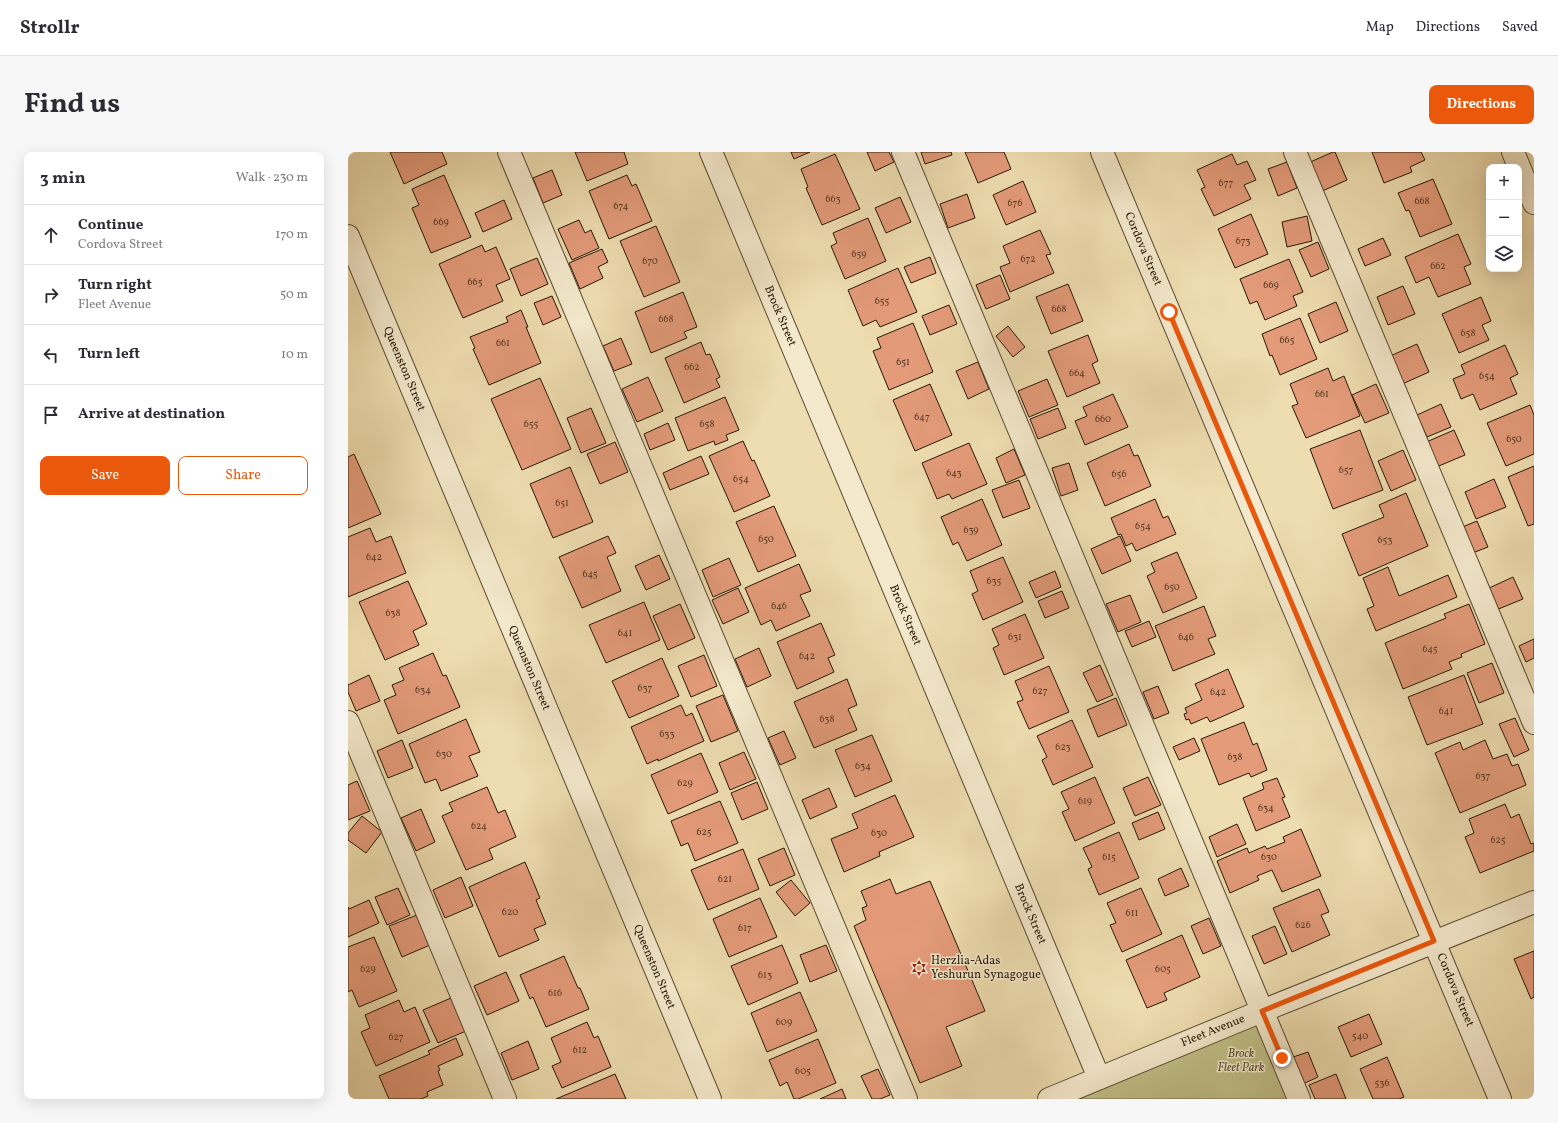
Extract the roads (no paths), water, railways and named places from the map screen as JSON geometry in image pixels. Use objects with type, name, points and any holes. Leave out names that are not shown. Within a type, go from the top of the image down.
[{"type":"street","points":[[509,152],[906,1099]]},
{"type":"street","name":"Brock Street","points":[[711,152],[1099,1078]]},
{"type":"street","points":[[903,152],[1299,1099]]},
{"type":"street","name":"Cordova Street","points":[[1102,152],[1500,1099]]},
{"type":"street","points":[[1295,152],[1534,724]]},
{"type":"street","points":[[1513,152],[1534,203]]},
{"type":"street","name":"Queenston Street","points":[[348,236],[710,1099]]},
{"type":"street","points":[[348,722],[505,1099]]},
{"type":"street","name":"Fleet Avenue","points":[[1049,1099],[1434,941],[1534,902]]},
{"type":"place","name":"Herzlia-Adas Yeshurun Synagogue","points":[[919,968]]},
{"type":"park label","name":"Brock Fleet Park","points":[[1241,1061]]}]
